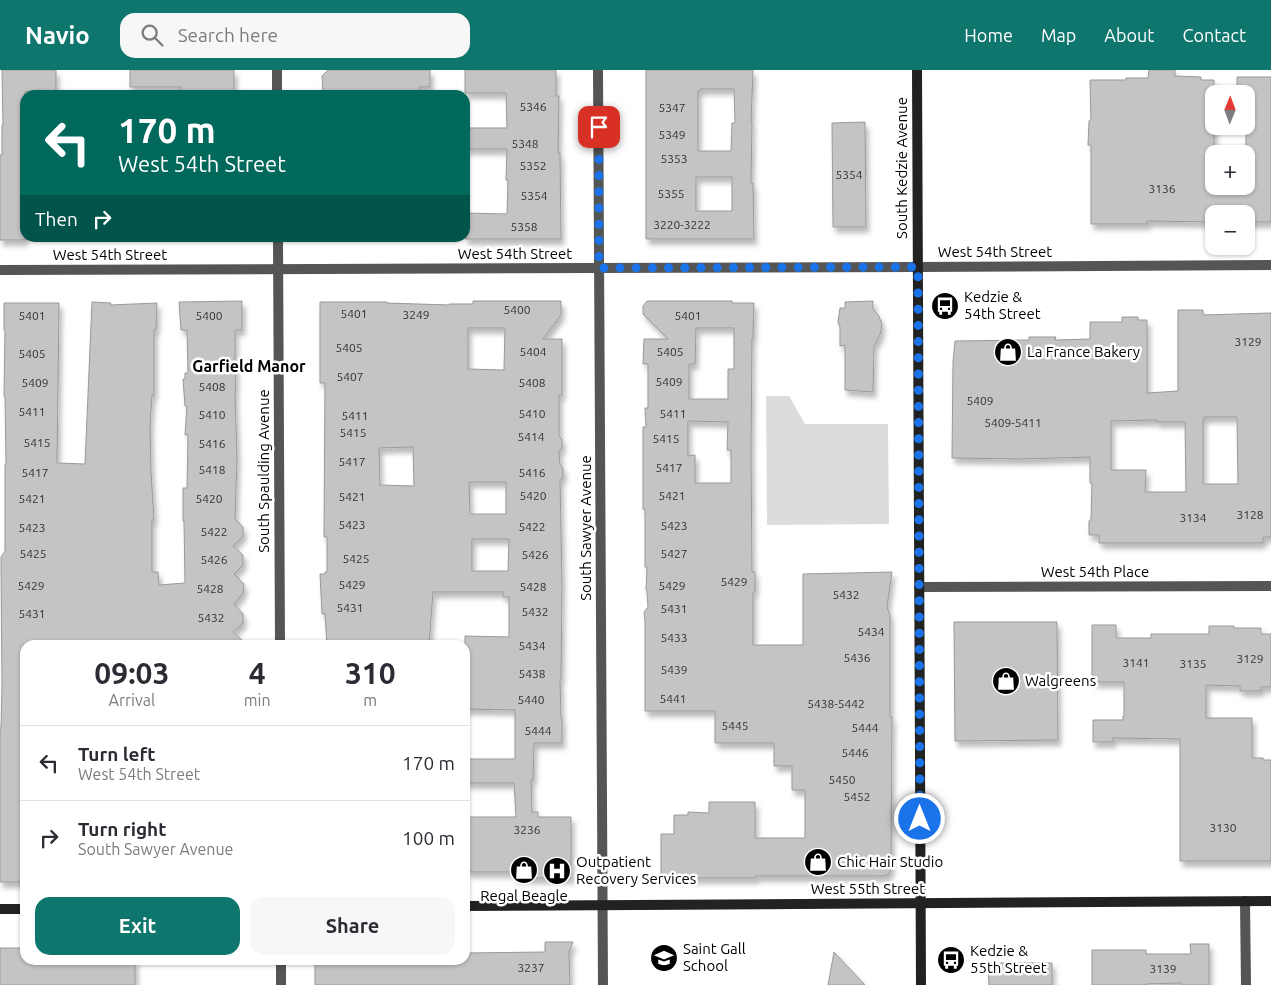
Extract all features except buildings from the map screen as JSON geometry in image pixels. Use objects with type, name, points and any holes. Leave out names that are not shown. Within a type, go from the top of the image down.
[{"type":"main road","name":"South Kedzie Avenue","points":[[917,70],[921,985]]},
{"type":"main road","name":"West 55th Street","points":[[470,906],[1271,901]]},
{"type":"main road","points":[[0,909],[20,909]]},
{"type":"street","points":[[277,70],[277,90]]},
{"type":"street","name":"South Sawyer Avenue","points":[[598,70],[603,985]]},
{"type":"street","name":"South Spaulding Avenue","points":[[278,242],[280,640]]},
{"type":"street","name":"West 54th Street","points":[[0,270],[1271,265]]},
{"type":"street","name":"West 54th Place","points":[[919,587],[1271,586]]},
{"type":"street","points":[[1245,901],[1246,985]]},
{"type":"street","points":[[281,965],[282,985]]},
{"type":"shaded area","points":[[766,396],[789,396],[805,424],[888,424],[889,524],[767,525]]},
{"type":"place","name":"Kedzie & 54th Street","points":[[945,306]]},
{"type":"place","name":"La France Bakery","points":[[1008,352]]},
{"type":"place","name":"Walgreens","points":[[1006,681]]},
{"type":"place","name":"Chic Hair Studio","points":[[818,862]]},
{"type":"place","name":"Regal Beagle","points":[[524,870]]},
{"type":"place","name":"Outpatient Recovery Services","points":[[557,871]]},
{"type":"place","name":"Saint Gall School","points":[[664,958]]},
{"type":"place","name":"Kedzie & 55th Street","points":[[951,960]]},
{"type":"district","name":"Garfield Manor","points":[[249,366]]},
{"type":"route","points":[[599,127],[599,268],[918,267],[920,819]]}]
